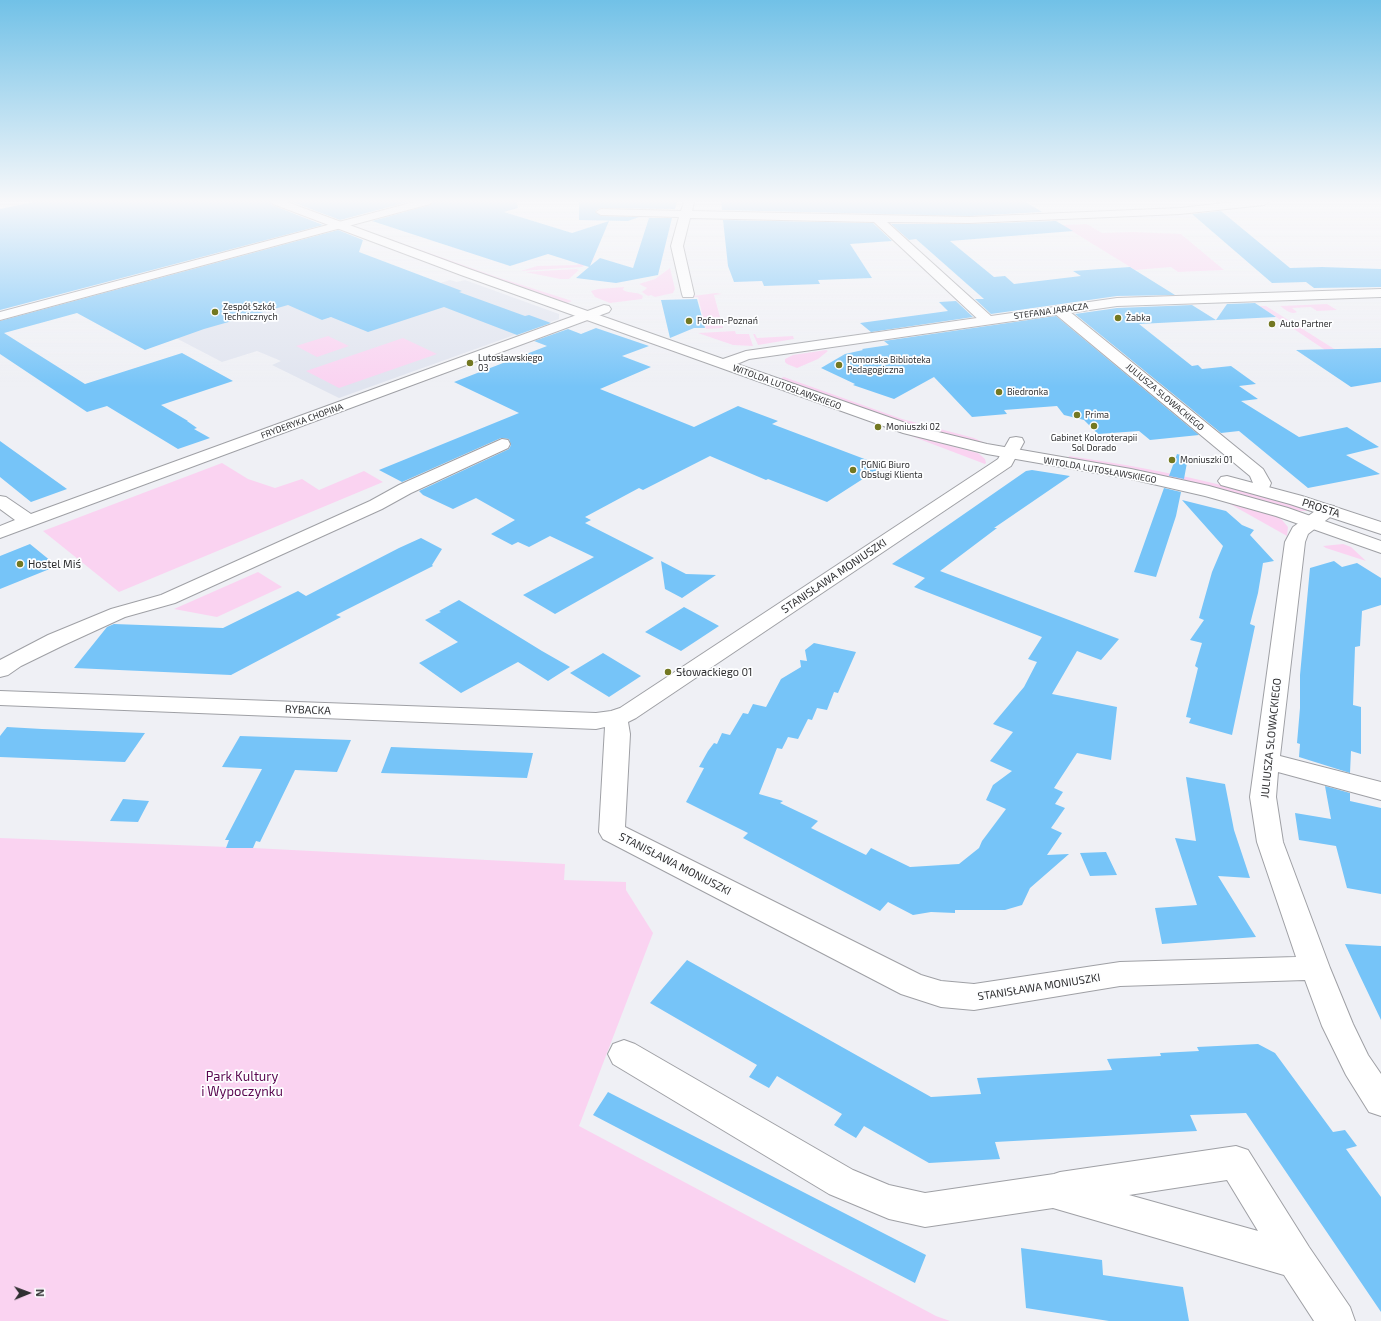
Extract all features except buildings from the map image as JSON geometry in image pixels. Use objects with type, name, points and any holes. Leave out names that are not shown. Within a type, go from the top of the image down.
[{"type":"street","points":[[0,316],[198,264]]},
{"type":"street","name":"WITOLDA LUTOSŁAWSKIEGO","points":[[442,264],[909,430],[946,440],[1168,468],[1261,489]]},
{"type":"street","name":"WITOLDA LUTOSŁAWSKIEGO","points":[[469,264],[604,309],[903,414],[976,434],[1013,448],[1186,486],[1252,503],[1320,516]]},
{"type":"street","points":[[681,264],[688,294]]},
{"type":"street","points":[[926,264],[987,320]]},
{"type":"street","name":"STEFANA JARACZA","points":[[724,364],[746,355],[1131,301],[1381,293]]},
{"type":"street","name":"FRYDERYKA CHOPINA","points":[[0,532],[604,309]]},
{"type":"street","name":"JULIUSZA SŁOWACKIEGO","points":[[1059,310],[1257,474],[1262,483],[1261,489]]},
{"type":"street","points":[[0,670],[56,640],[118,613],[168,599],[376,505],[405,489],[502,444]]},
{"type":"street","name":"STANISŁAWA MONIUSZKI","points":[[1013,448],[1004,462],[988,474],[634,709],[616,718],[618,734],[612,832],[912,985],[941,994],[974,997],[1121,974],[1315,968]]},
{"type":"street","name":"PROSTA","points":[[1261,489],[1320,516],[1381,547]]},
{"type":"street","points":[[0,501],[28,522]]},
{"type":"street","name":"JULIUSZA SŁOWACKIEGO","points":[[1320,516],[1300,531],[1295,542],[1263,797],[1270,842],[1315,968],[1338,1026],[1357,1065],[1381,1101]]},
{"type":"street","name":"PROSTA","points":[[1320,516],[1381,528]]},
{"type":"street","name":"RYBACKA","points":[[0,698],[596,721],[616,718]]},
{"type":"street","points":[[1267,761],[1381,791]]},
{"type":"street","points":[[624,1054],[841,1182],[889,1202],[925,1210],[1236,1162],[1296,1260],[1336,1321]]},
{"type":"street","points":[[1053,1190],[1296,1260]]},
{"type":"shaded area","points":[[450,280],[457,282],[465,280],[559,314],[559,319],[339,398],[272,365],[281,361],[257,351],[222,362],[97,297],[288,304],[322,320]]},
{"type":"green space","points":[[455,264],[459,264],[572,301],[567,303]]},
{"type":"green space","points":[[587,264],[582,267],[521,271],[537,266]]},
{"type":"green space","points":[[1125,264],[1216,264],[1224,270],[1178,272],[1171,267],[1135,270]]},
{"type":"green space","points":[[670,268],[675,289],[673,293],[655,297],[651,295],[648,296],[642,292],[647,288],[639,284],[655,279]]},
{"type":"green space","points":[[579,270],[569,279],[560,279],[525,272]]},
{"type":"green space","points":[[624,287],[623,290],[643,296],[642,299],[610,303],[595,297],[591,291],[598,289]]},
{"type":"green space","points":[[716,293],[722,294],[714,295],[723,328],[706,329],[698,297],[686,297]]},
{"type":"green space","points":[[1327,304],[1337,310],[1317,311],[1311,307],[1292,308],[1297,312],[1293,313],[1288,312],[1280,306]]},
{"type":"green space","points":[[1253,306],[1266,306],[1347,357],[1337,358],[1264,309]]},
{"type":"green space","points":[[735,331],[736,334],[749,334],[753,346],[733,345],[698,333]]},
{"type":"green space","points":[[753,334],[755,334],[757,338],[793,336],[794,339],[758,345]]},
{"type":"green space","points":[[328,336],[349,346],[317,357],[296,346]]},
{"type":"green space","points":[[403,338],[437,354],[339,388],[306,371]]},
{"type":"green space","points":[[826,350],[828,351],[818,359],[797,368],[785,362],[785,359],[793,355]]},
{"type":"green space","points":[[784,377],[902,419],[974,438],[989,445],[934,432],[898,421],[779,379]]},
{"type":"green space","points":[[906,434],[978,453],[985,459],[986,463],[985,464]]},
{"type":"green space","points":[[1069,456],[1190,478],[1250,492],[1309,510],[1298,511],[1184,481],[1138,471],[1068,459]]},
{"type":"green space","points":[[222,463],[248,479],[275,488],[302,479],[319,490],[364,471],[383,482],[119,592],[43,531]]},
{"type":"green space","points":[[1223,500],[1278,517],[1288,527],[1287,536]]},
{"type":"green space","points":[[1343,544],[1351,547],[1366,561],[1323,546]]},
{"type":"green space","points":[[258,572],[282,587],[217,617],[174,609]]},
{"type":"green space","name":"Park Kultury i Wypoczynku","points":[[0,838],[253,848],[565,864],[564,880],[626,882],[626,890],[653,933],[579,1126],[936,1316],[950,1321],[0,1321]]},
{"type":"place","name":"Zespół Szkół Technicznych","points":[[215,312]]},
{"type":"place","name":"Żabka","points":[[1118,318]]},
{"type":"place","name":"Pofam-Poznań","points":[[689,321]]},
{"type":"place","name":"Auto Partner","points":[[1272,324]]},
{"type":"place","name":"Lutosławskiego 03","points":[[470,363]]},
{"type":"place","name":"Pomorska Biblioteka Pedagogiczna","points":[[839,365]]},
{"type":"place","name":"Biedronka","points":[[999,392]]},
{"type":"place","name":"Prima","points":[[1077,415]]},
{"type":"place","name":"Gabinet Koloroterapii Sol Dorado","points":[[1094,426]]},
{"type":"place","name":"Moniuszki 02","points":[[878,427]]},
{"type":"place","name":"Moniuszki 01","points":[[1172,460]]},
{"type":"place","name":"PGNiG Biuro Obsługi Klienta","points":[[853,470]]},
{"type":"place","name":"Hostel Miś","points":[[20,564]]},
{"type":"place","name":"Słowackiego 01","points":[[668,672]]}]
